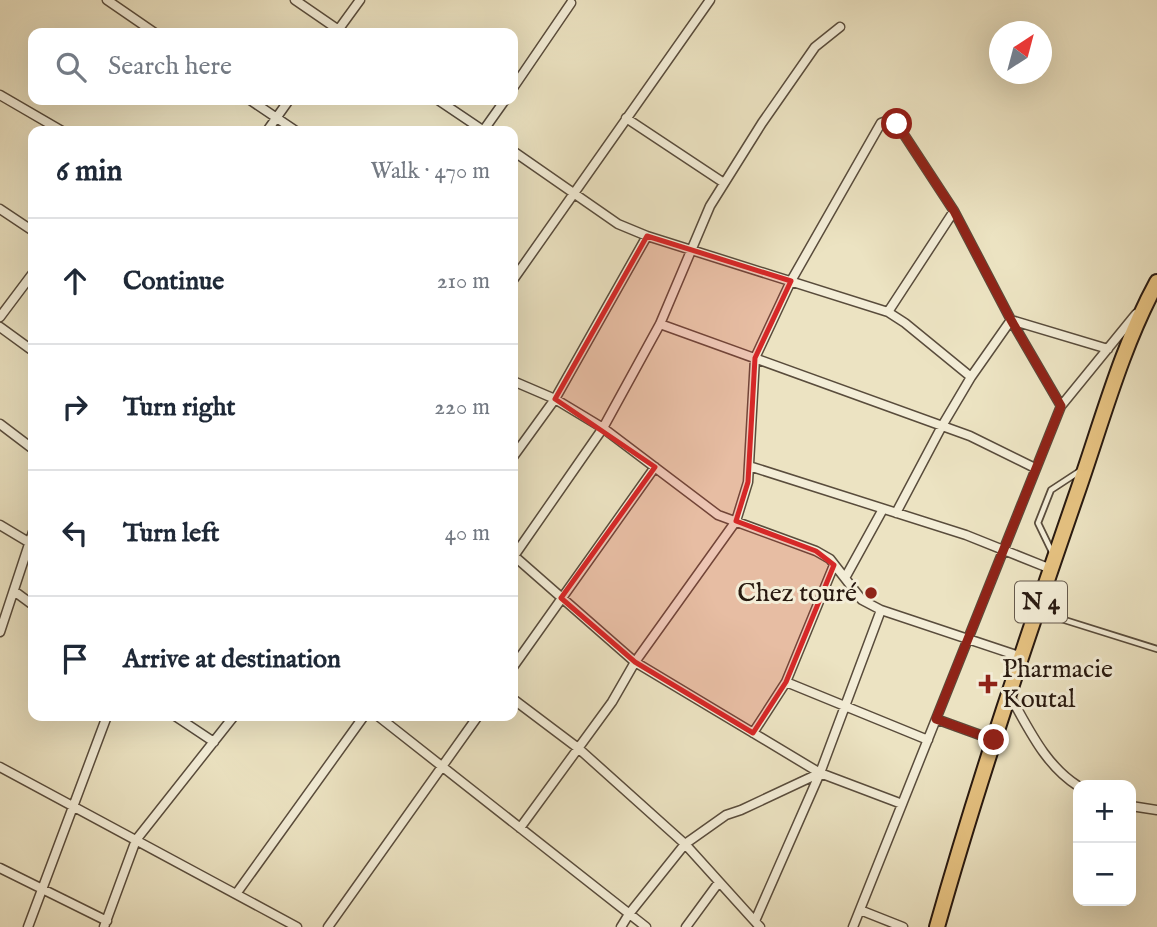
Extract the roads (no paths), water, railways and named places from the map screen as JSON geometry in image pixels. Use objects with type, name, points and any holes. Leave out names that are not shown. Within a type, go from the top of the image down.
[{"type":"highway","name":"N 4","points":[[937,927],[994,740],[1108,401],[1146,302],[1157,282]]},
{"type":"street","points":[[107,0],[148,28]]},
{"type":"street","points":[[295,0],[334,28]]},
{"type":"street","points":[[342,28],[360,0]]},
{"type":"street","points":[[518,273],[710,0]]},
{"type":"street","points":[[518,81],[571,3]]},
{"type":"street","points":[[518,549],[603,428],[660,324],[710,206],[724,183],[815,47],[840,27]]},
{"type":"street","points":[[0,95],[53,126]]},
{"type":"street","points":[[257,105],[288,126]]},
{"type":"street","points":[[270,126],[285,105]]},
{"type":"street","points":[[446,105],[476,126]]},
{"type":"street","points":[[487,126],[501,105]]},
{"type":"street","points":[[626,118],[724,183]]},
{"type":"street","points":[[520,828],[612,702],[635,662],[736,521],[748,482],[755,358],[791,281],[881,123],[889,120],[897,124],[954,211],[1011,320],[1061,406]]},
{"type":"street","points":[[518,154],[618,224],[647,236],[888,312],[971,377]]},
{"type":"street","points":[[0,209],[28,228]]},
{"type":"street","points":[[888,312],[954,211]]},
{"type":"street","points":[[518,450],[555,399],[647,236]]},
{"type":"street","points":[[0,317],[28,279]]},
{"type":"street","points":[[852,927],[1061,406],[1146,302]]},
{"type":"street","points":[[1011,320],[1108,349]]},
{"type":"street","points":[[896,513],[971,377],[1011,320]]},
{"type":"street","points":[[660,324],[971,436],[1035,468]]},
{"type":"street","points":[[0,327],[28,347]]},
{"type":"street","points":[[518,383],[555,399],[603,428],[718,515],[816,551],[830,559],[863,600],[881,610],[1023,658]]},
{"type":"street","points":[[0,424],[28,445]]},
{"type":"street","points":[[518,660],[654,467]]},
{"type":"street","points":[[749,467],[966,535],[1003,550],[1053,563]]},
{"type":"street","points":[[845,578],[883,509]]},
{"type":"street","points":[[0,525],[28,542]]},
{"type":"street","points":[[0,632],[28,549]]},
{"type":"street","points":[[518,560],[635,662],[820,773],[902,804]]},
{"type":"street","points":[[754,733],[786,682],[834,565]]},
{"type":"street","points":[[14,591],[28,601]]},
{"type":"street","points":[[518,703],[578,748],[685,844],[757,924],[820,773],[881,610]]},
{"type":"street","points":[[786,682],[928,740]]},
{"type":"street","points":[[1010,695],[1044,754],[1060,773],[1073,782]]},
{"type":"street","points":[[936,719],[994,740]]},
{"type":"street","points":[[28,927],[105,721]]},
{"type":"street","points":[[182,721],[214,742]]},
{"type":"street","points":[[0,868],[105,924],[136,840],[230,721]]},
{"type":"street","points":[[236,894],[360,721]]},
{"type":"street","points":[[384,721],[646,927]]},
{"type":"street","points":[[328,927],[474,721]]},
{"type":"street","points":[[0,766],[293,926]]},
{"type":"street","points":[[621,927],[685,844],[726,814],[741,810],[820,773]]},
{"type":"street","points":[[1136,807],[1157,810]]},
{"type":"street","points":[[687,927],[719,882]]},
{"type":"street","points":[[860,910],[903,927]]},
{"type":"lane","points":[[1053,563],[1038,523],[1051,490],[1087,466]]},
{"type":"lane","points":[[1038,611],[1157,649]]},
{"type":"place","name":"Chez touré","points":[[871,593]]},
{"type":"place","name":"Pharmacie Koutal","points":[[988,684]]}]
